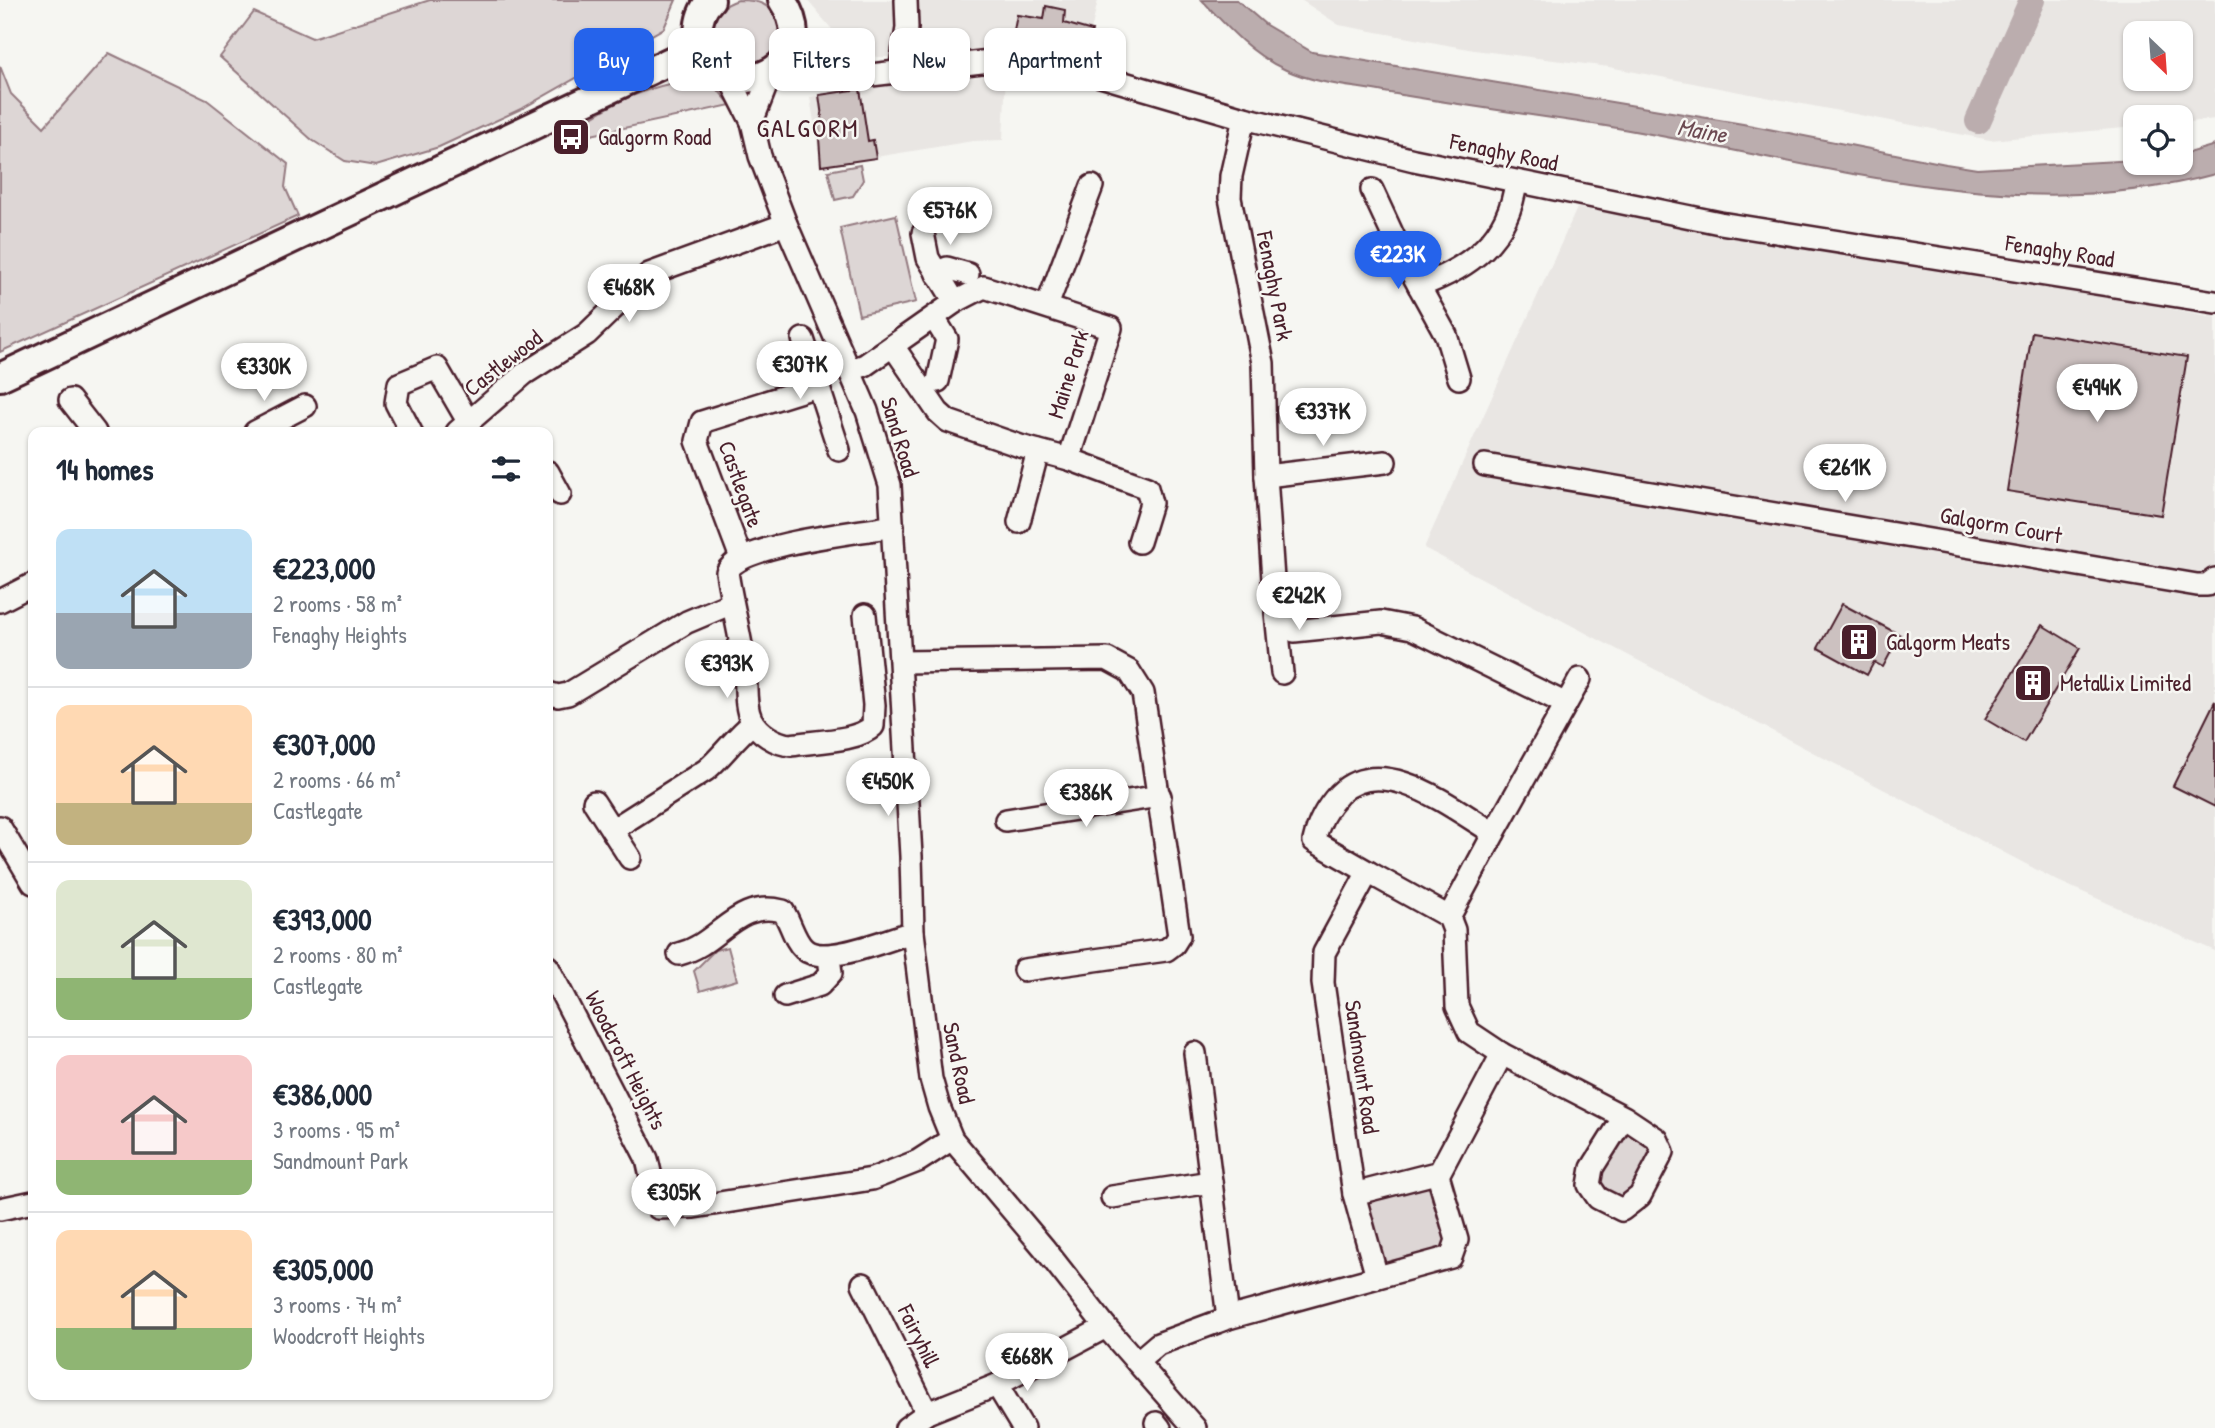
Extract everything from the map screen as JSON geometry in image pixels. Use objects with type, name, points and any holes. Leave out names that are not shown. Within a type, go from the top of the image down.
[{"type":"main road","points":[[699,28],[700,17],[711,0]]},
{"type":"main road","points":[[784,2],[793,28]]},
{"type":"main road","points":[[0,377],[668,62]]},
{"type":"street","points":[[906,0],[907,28]]},
{"type":"street","name":"Fenaghy Road","points":[[970,63],[1007,59],[1073,68],[1244,118],[1414,160],[1720,223],[2215,302]]},
{"type":"street","points":[[752,122],[769,78]]},
{"type":"street","name":"Sand Road","points":[[736,91],[752,122],[760,156],[786,224],[867,411],[890,485],[913,932],[931,1079],[939,1107],[952,1139],[1045,1248],[1106,1327],[1195,1428]]},
{"type":"street","name":"Fenaghy Park","points":[[1244,118],[1231,176],[1230,198],[1263,363],[1266,476],[1274,594],[1279,615],[1294,631],[1381,622],[1412,628],[1566,704]]},
{"type":"street","points":[[1419,286],[1453,274],[1491,244],[1514,201],[1516,181]]},
{"type":"street","name":"Maine Park","points":[[1046,306],[1092,186]]},
{"type":"street","points":[[1372,190],[1446,335],[1460,377]]},
{"type":"street","name":"Castlewood","points":[[464,427],[524,374],[587,334],[649,274],[786,224]]},
{"type":"street","points":[[923,233],[928,258],[955,302]]},
{"type":"street","points":[[937,274],[947,268],[968,274]]},
{"type":"street","name":"Maine Park","points":[[849,371],[865,365],[955,302],[984,287],[1111,328],[1069,459]]},
{"type":"street","points":[[934,318],[947,339],[938,381]]},
{"type":"street","points":[[803,339],[839,450]]},
{"type":"street","points":[[892,346],[937,412],[948,421],[1069,459],[1147,488],[1151,503],[1139,542]]},
{"type":"street","name":"Castlewood","points":[[408,427],[396,403],[399,384],[437,368],[463,427]]},
{"type":"street","name":"Castlegate","points":[[741,558],[697,441],[702,422],[817,386]]},
{"type":"street","points":[[70,400],[91,427]]},
{"type":"street","points":[[265,427],[305,406]]},
{"type":"street","points":[[1019,522],[1038,451]]},
{"type":"street","points":[[1266,476],[1385,462]]},
{"type":"street","name":"Galgorm Court","points":[[1485,465],[2197,585],[2207,585],[2215,579]]},
{"type":"street","points":[[553,482],[559,494]]},
{"type":"street","name":"Castlegate","points":[[752,723],[727,572],[730,564],[741,558],[801,541],[893,527]]},
{"type":"street","points":[[0,601],[28,587]]},
{"type":"street","points":[[1274,594],[1282,673]]},
{"type":"street","points":[[553,694],[568,694],[687,622],[732,603]]},
{"type":"street","points":[[612,830],[706,770],[718,760],[734,738],[752,723],[780,744],[854,737],[867,732],[873,726],[874,719],[865,615]]},
{"type":"street","points":[[901,662],[1107,659],[1129,671],[1143,693],[1179,936],[1166,950],[1024,970]]},
{"type":"street","points":[[1449,917],[1524,775],[1580,679]]},
{"type":"street","points":[[1494,833],[1403,782],[1380,778],[1362,780],[1347,787],[1324,813],[1314,841],[1449,917],[1454,930],[1457,1006],[1469,1032],[1502,1054],[1623,1117]]},
{"type":"street","points":[[1006,820],[1160,796]]},
{"type":"street","points":[[594,802],[629,858]]},
{"type":"street","points":[[2,836],[28,875]]},
{"type":"street","name":"Sandmount Road","points":[[1368,872],[1324,953],[1323,983],[1354,1194],[1377,1277]]},
{"type":"street","points":[[679,954],[701,946],[733,919],[767,907],[783,911],[801,947],[811,954],[829,957],[913,932]]},
{"type":"street","points":[[785,996],[825,982],[831,973],[829,957]]},
{"type":"street","name":"Woodcroft Heights","points":[[553,979],[647,1159],[657,1208],[694,1208],[872,1179],[918,1161],[952,1139]]},
{"type":"street","points":[[1195,1053],[1228,1318]]},
{"type":"street","points":[[1137,1362],[1158,1344],[1228,1318],[1451,1257],[1456,1250],[1457,1241],[1440,1178],[1502,1054]]},
{"type":"street","points":[[1354,1194],[1432,1174],[1440,1178]]},
{"type":"street","points":[[1112,1197],[1211,1182]]},
{"type":"street","points":[[0,1209],[28,1203]]},
{"type":"street","name":"Fairyhill","points":[[863,1284],[927,1413]]},
{"type":"street","points":[[906,1428],[927,1413],[997,1385],[1106,1327]]},
{"type":"street","points":[[997,1385],[1023,1428]]},
{"type":"shaded area","points":[[430,0],[676,0],[664,28],[654,34],[654,28],[574,28],[574,79],[523,108],[439,147],[376,166],[345,161],[312,140],[220,57],[254,12],[312,38]]},
{"type":"shaded area","points":[[738,0],[763,4],[781,22],[781,28],[769,28],[769,59],[755,70],[755,28],[712,28],[715,17],[728,4]]},
{"type":"shaded area","points":[[807,0],[1098,0],[1092,28],[984,28],[984,50],[970,52],[970,28],[889,28],[889,57],[875,56],[875,28],[831,28]]},
{"type":"shaded area","points":[[1301,0],[2215,0],[2215,119],[2193,122],[2193,105],[2123,105],[2123,128],[1990,140],[1609,67],[1474,50],[1339,25]]},
{"type":"shaded area","points":[[109,53],[207,100],[288,164],[285,187],[298,216],[0,352],[0,66],[11,94],[44,127]]},
{"type":"shaded area","points":[[984,76],[984,91],[1005,91],[1003,140],[973,141],[821,166],[810,97],[847,91],[875,91],[875,87],[889,85],[889,91],[970,91],[970,77]]},
{"type":"shaded area","points":[[668,85],[668,91],[719,91],[731,105],[582,137],[576,128],[632,96],[654,91],[654,88]]},
{"type":"shaded area","points":[[860,165],[863,180],[853,196],[835,200],[828,171]]},
{"type":"shaded area","points":[[1577,208],[1876,254],[2215,317],[2215,951],[2058,881],[1424,548]]},
{"type":"shaded area","points":[[896,215],[916,302],[859,315],[840,228]]},
{"type":"shaded area","points":[[728,947],[737,980],[700,991],[694,971],[715,950]]},
{"type":"shaded area","points":[[1639,1133],[1647,1136],[1655,1156],[1636,1191],[1613,1201],[1602,1196],[1597,1173],[1617,1138]]},
{"type":"shaded area","points":[[1421,1183],[1434,1186],[1435,1197],[1432,1199],[1444,1237],[1449,1237],[1450,1247],[1386,1264],[1382,1261],[1366,1209],[1368,1203],[1380,1195],[1382,1198],[1420,1189]]},
{"type":"water","name":"Maine","points":[[1202,0],[1237,0],[1266,25],[1312,52],[1743,124],[1977,169],[2123,161],[2123,175],[2193,175],[2193,151],[2215,145],[2215,174],[2137,190],[2059,195],[1981,192],[1903,182],[1593,124],[1335,84],[1274,64],[1241,40]]},
{"type":"building","points":[[1046,6],[1065,10],[1064,23],[1082,28],[1014,28],[1017,15],[1044,19]]},
{"type":"building","points":[[860,91],[868,141],[873,140],[876,158],[821,166],[818,124],[823,124],[819,95]]},
{"type":"building","points":[[2032,332],[2187,357],[2161,515],[2007,491]]},
{"type":"building","name":"Galgorm Meats","points":[[1842,604],[1900,635],[1883,667],[1874,662],[1867,675],[1818,648]]},
{"type":"building","name":"Metallix Limited","points":[[2042,625],[2080,648],[2024,742],[1985,719]]},
{"type":"building","points":[[2215,701],[2215,807],[2173,786]]},
{"type":"waterway","points":[[1978,121],[2032,0]]},
{"type":"place","name":"Galgorm Road","points":[[571,137]]},
{"type":"place","name":"Galgorm Meats","points":[[1859,642]]},
{"type":"place","name":"Metallix Limited","points":[[2033,683]]},
{"type":"district","name":"GALGORM","points":[[808,128]]}]
